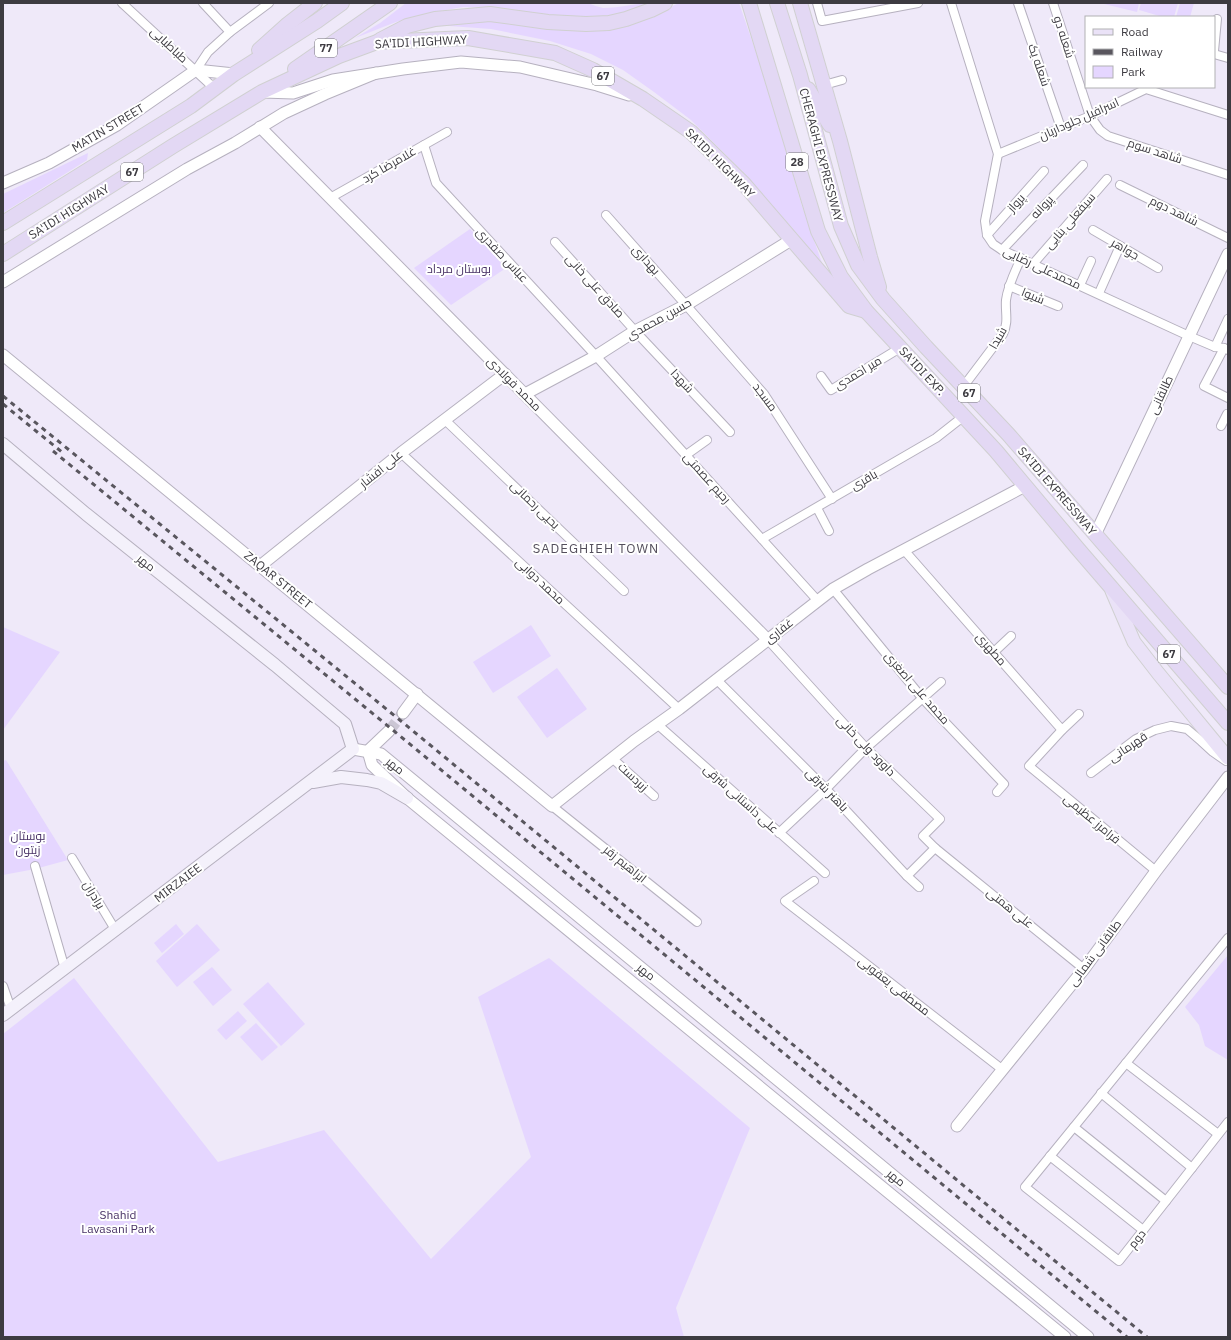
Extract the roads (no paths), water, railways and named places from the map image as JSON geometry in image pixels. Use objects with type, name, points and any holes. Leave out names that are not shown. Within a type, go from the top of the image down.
[{"type":"highway","points":[[234,74],[288,24],[315,3]]},
{"type":"highway","name":"77","points":[[234,74],[317,21],[342,3]]},
{"type":"highway","name":"77","points":[[262,92],[390,3]]},
{"type":"highway","points":[[377,42],[407,26],[435,19],[490,14],[548,22],[586,24],[609,23],[632,17],[665,3]]},
{"type":"highway","name":"CHERAGHI EXPRESSWAY","points":[[749,3],[818,231],[841,276],[866,311]]},
{"type":"highway","name":"CHERAGHI EXPRESSWAY","points":[[777,3],[800,75],[841,226],[858,265],[883,299]]},
{"type":"highway","points":[[800,3],[840,141],[870,257],[883,299]]},
{"type":"highway","name":"SA'IDI HIGHWAY","points":[[3,254],[173,146],[262,92],[339,56],[377,42],[468,38],[555,53],[594,70],[643,99],[691,132],[744,184],[849,306],[866,311]]},
{"type":"highway","name":"67","points":[[3,223],[191,106],[234,74]]},
{"type":"highway","points":[[800,75],[840,141]]},
{"type":"highway","name":"SA'IDI EXPRESSWAY","points":[[883,299],[1008,434],[1228,686]]},
{"type":"highway","name":"SA'IDI EXP.","points":[[866,311],[996,451],[1025,486]]},
{"type":"highway","name":"SA'IDI EXPRESSWAY","points":[[1025,486],[1228,723]]},
{"type":"main road","name":"مهر","points":[[3,444],[86,514],[275,665],[345,724],[353,749]]},
{"type":"main road","points":[[1110,586],[1134,642],[1228,758]]},
{"type":"main road","name":"MIRZAIEE","points":[[7,1012],[116,931],[353,749]]},
{"type":"main road","points":[[310,782],[341,777],[366,780],[381,783],[408,798]]},
{"type":"street","name":"طباطبایی","points":[[122,3],[214,88]]},
{"type":"street","points":[[203,3],[230,32]]},
{"type":"street","points":[[234,74],[196,70],[208,52],[230,32],[268,3]]},
{"type":"street","points":[[817,3],[822,21],[918,3]]},
{"type":"street","points":[[951,3],[998,154],[985,221],[987,236]]},
{"type":"street","name":"شعله یک","points":[[1018,3],[1061,128]]},
{"type":"street","name":"شعله دو","points":[[1053,3],[1090,116]]},
{"type":"street","points":[[1215,40],[1217,19]]},
{"type":"street","points":[[1215,54],[1228,58]]},
{"type":"street","points":[[262,92],[293,93],[333,80],[461,62],[520,67],[557,77],[597,85],[643,99]]},
{"type":"street","name":"MATIN STREET","points":[[3,184],[49,163],[117,126],[196,70]]},
{"type":"street","points":[[3,282],[162,184],[236,143],[284,113],[376,73]]},
{"type":"street","points":[[824,85],[842,80]]},
{"type":"street","name":"اسرافیل جلوداریان","points":[[998,154],[1090,116],[1146,89],[1228,115]]},
{"type":"street","name":"شاهد سوم","points":[[1090,116],[1100,130],[1108,136],[1228,175]]},
{"type":"street","name":"محمد فولادی","points":[[260,127],[768,640]]},
{"type":"street","name":"غلامرضا کرد","points":[[330,198],[447,132]]},
{"type":"street","name":"عباس صفدری","points":[[424,145],[436,183],[596,356]]},
{"type":"street","name":"پروانه","points":[[1002,250],[1082,165]]},
{"type":"street","name":"پرواز","points":[[987,236],[1044,171]]},
{"type":"street","name":"سیفعلی بنایی","points":[[1032,264],[1107,179]]},
{"type":"street","name":"شاهد دوم","points":[[1120,185],[1228,238]]},
{"type":"street","name":"بهداری","points":[[606,216],[686,305]]},
{"type":"street","name":"جواهر","points":[[1093,230],[1158,268]]},
{"type":"street","name":"محمدعلی رضایی","points":[[987,236],[993,244],[1002,250],[1189,336],[1215,347],[1226,349]]},
{"type":"street","name":"حسین محمدی","points":[[525,394],[596,356],[635,331],[686,305],[791,240]]},
{"type":"street","name":"صادق علی خانی","points":[[555,242],[635,331]]},
{"type":"street","points":[[1099,294],[1120,246]]},
{"type":"street","name":"طالقانی","points":[[1095,535],[1228,254]]},
{"type":"street","name":"شیدا","points":[[963,387],[1002,334],[1006,326],[1006,301],[1009,286],[1021,258]]},
{"type":"street","points":[[1080,285],[1092,261]]},
{"type":"street","name":"شیوا","points":[[1009,286],[1058,306]]},
{"type":"street","name":"مسجد","points":[[686,305],[764,394],[832,499]]},
{"type":"street","points":[[1215,347],[1228,319]]},
{"type":"street","name":"شهدا","points":[[635,331],[730,432]]},
{"type":"street","name":"میر احمدی","points":[[821,376],[831,390],[900,348]]},
{"type":"street","points":[[1226,349],[1204,386],[1228,398]]},
{"type":"street","name":"ZAQAR STREET","points":[[3,355],[552,806]]},
{"type":"street","name":"رحیم عصمتی","points":[[596,356],[818,601]]},
{"type":"street","name":"علی افشار","points":[[260,566],[401,453],[505,374]]},
{"type":"street","points":[[1221,426],[1228,414]]},
{"type":"street","name":"باقری","points":[[762,540],[936,438],[964,416]]},
{"type":"street","name":"یحیی رحمانی","points":[[446,420],[624,591]]},
{"type":"street","points":[[686,455],[707,440]]},
{"type":"street","name":"محمد دوابی","points":[[401,453],[679,709]]},
{"type":"street","name":"غفاری","points":[[552,806],[612,758],[679,709],[833,589],[1025,486]]},
{"type":"street","points":[[817,508],[829,531]]},
{"type":"street","name":"مطهری","points":[[904,550],[1062,730]]},
{"type":"street","name":"محمد علی اصغری","points":[[833,589],[923,699],[1004,784],[997,792]]},
{"type":"street","points":[[994,652],[1011,636]]},
{"type":"street","name":"داوود ولی خانی","points":[[768,640],[866,748],[940,819],[923,836],[935,848]]},
{"type":"street","name":"باهنر شرقی","points":[[716,679],[826,789],[919,887]]},
{"type":"street","points":[[779,833],[826,789],[866,748],[941,682]]},
{"type":"street","points":[[403,713],[417,694]]},
{"type":"street","points":[[1062,730],[1079,714]]},
{"type":"street","name":"علی داستانی شرقی","points":[[657,724],[825,873]]},
{"type":"street","name":"قهرمانی","points":[[1091,773],[1136,739],[1155,730],[1171,726],[1187,729],[1213,752],[1228,762]]},
{"type":"street","name":"فرامرز عظیمی","points":[[1062,730],[1029,766],[1156,871]]},
{"type":"street","points":[[353,749],[368,751],[389,731]]},
{"type":"street","name":"مهر","points":[[1066,1337],[408,798],[372,765],[368,751],[380,754],[387,759],[1088,1337]]},
{"type":"street","name":"زبردست","points":[[612,758],[654,796]]},
{"type":"street","name":"طالقانی شمالی","points":[[957,1126],[1084,969],[1228,777]]},
{"type":"street","name":"ابراهیم زقر","points":[[552,806],[697,922]]},
{"type":"street","points":[[907,876],[935,848]]},
{"type":"street","name":"علی همتی","points":[[935,848],[1084,969]]},
{"type":"street","name":"برادران","points":[[72,858],[116,931]]},
{"type":"street","points":[[35,866],[65,969]]},
{"type":"street","name":"مصطفی یعقوبی","points":[[814,881],[785,901],[1003,1070]]},
{"type":"street","points":[[1143,1230],[1050,1156],[1228,938]]},
{"type":"street","points":[[3,986],[7,1012]]},
{"type":"street","points":[[1126,1063],[1218,1134]]},
{"type":"street","points":[[1101,1094],[1192,1168]]},
{"type":"street","name":"دوم","points":[[1050,1156],[1025,1187],[1119,1261],[1228,1122]]},
{"type":"street","points":[[1074,1127],[1166,1201]]},
{"type":"street","points":[[991,1276],[999,1264]]},
{"type":"tunnel","points":[[389,731],[403,713]]},
{"type":"railway","points":[[3,396],[401,721],[1147,1337]]},
{"type":"railway","points":[[3,404],[63,453]]},
{"type":"railway","points":[[53,451],[1127,1337]]},
{"type":"district","name":"SADEGHIEH TOWN","points":[[596,548]]},
{"type":"park label","name":"بوستان مرداد","points":[[459,269]]},
{"type":"park label","name":"بوستان زیتون","points":[[28,843]]},
{"type":"park label","name":"Shahid Lavasani Park","points":[[118,1222]]}]
